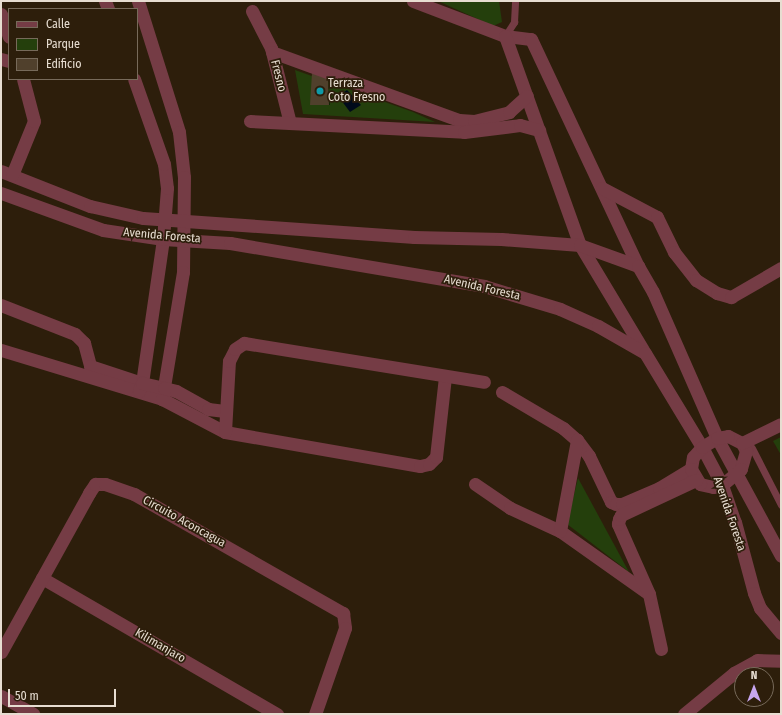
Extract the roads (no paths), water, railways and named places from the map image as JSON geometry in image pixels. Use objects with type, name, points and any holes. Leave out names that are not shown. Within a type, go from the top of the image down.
[{"type":"street","points":[[138,1],[179,132],[184,177],[183,272],[163,394]]},
{"type":"street","points":[[413,1],[505,36],[531,39],[638,266]]},
{"type":"street","points":[[252,11],[272,52]]},
{"type":"street","points":[[1,16],[8,34]]},
{"type":"street","points":[[505,36],[580,245],[645,353]]},
{"type":"street","name":"Fresno","points":[[272,52],[290,123],[462,126],[520,125],[539,130]]},
{"type":"street","name":"Fresno","points":[[272,52],[462,126],[474,121],[509,112],[527,96]]},
{"type":"street","points":[[6,173],[34,121],[23,80]]},
{"type":"street","points":[[134,80],[164,164],[167,188],[163,239],[140,388]]},
{"type":"street","points":[[250,121],[290,123]]},
{"type":"street","name":"Avenida Foresta","points":[[6,173],[110,213],[165,220],[184,220],[414,237],[501,239],[580,245],[638,266],[653,292],[717,438],[781,556]]},
{"type":"street","points":[[602,188],[657,217],[679,258],[696,280],[717,293],[731,297],[781,268]]},
{"type":"street","name":"Avenida Foresta","points":[[1,193],[103,230],[163,239],[230,243],[368,265],[491,288],[560,309],[598,326],[645,353],[702,447],[722,485],[735,522],[754,594],[760,608],[776,618],[781,633]]},
{"type":"street","points":[[1,305],[81,338],[90,366],[100,376]]},
{"type":"street","points":[[225,432],[229,361],[235,349],[244,344],[484,382]]},
{"type":"street","points":[[1,350],[163,394],[225,432],[424,465],[436,457],[445,377]]},
{"type":"street","points":[[163,394],[176,391],[208,409],[225,411]]},
{"type":"street","points":[[502,392],[577,440],[589,456],[611,502],[622,504],[693,475]]},
{"type":"street","points":[[747,447],[735,438],[717,438],[702,447],[693,457],[693,475],[703,485],[722,485],[737,475],[741,469],[747,447],[781,424]]},
{"type":"street","points":[[747,447],[781,433]]},
{"type":"street","points":[[560,531],[577,440]]},
{"type":"street","points":[[661,649],[649,594],[618,524],[619,518],[621,515],[693,475]]},
{"type":"street","name":"Circuito Aconcagua","points":[[1,652],[95,484],[105,484],[134,494],[343,613],[345,628],[315,714]]},
{"type":"street","points":[[475,484],[510,508],[560,531],[649,594]]},
{"type":"street","name":"Kilimanjaro","points":[[42,578],[277,714]]},
{"type":"street","points":[[684,714],[734,673],[757,660],[781,661]]},
{"type":"street","points":[[1,696],[32,714]]},
{"type":"lane","points":[[505,36],[514,22],[515,1]]},
{"type":"lane","points":[[747,447],[781,505]]},
{"type":"water","points":[[347,90],[361,105],[350,112],[338,96]]},
{"type":"place","name":"Terraza Coto Fresno","points":[[320,91]]}]
